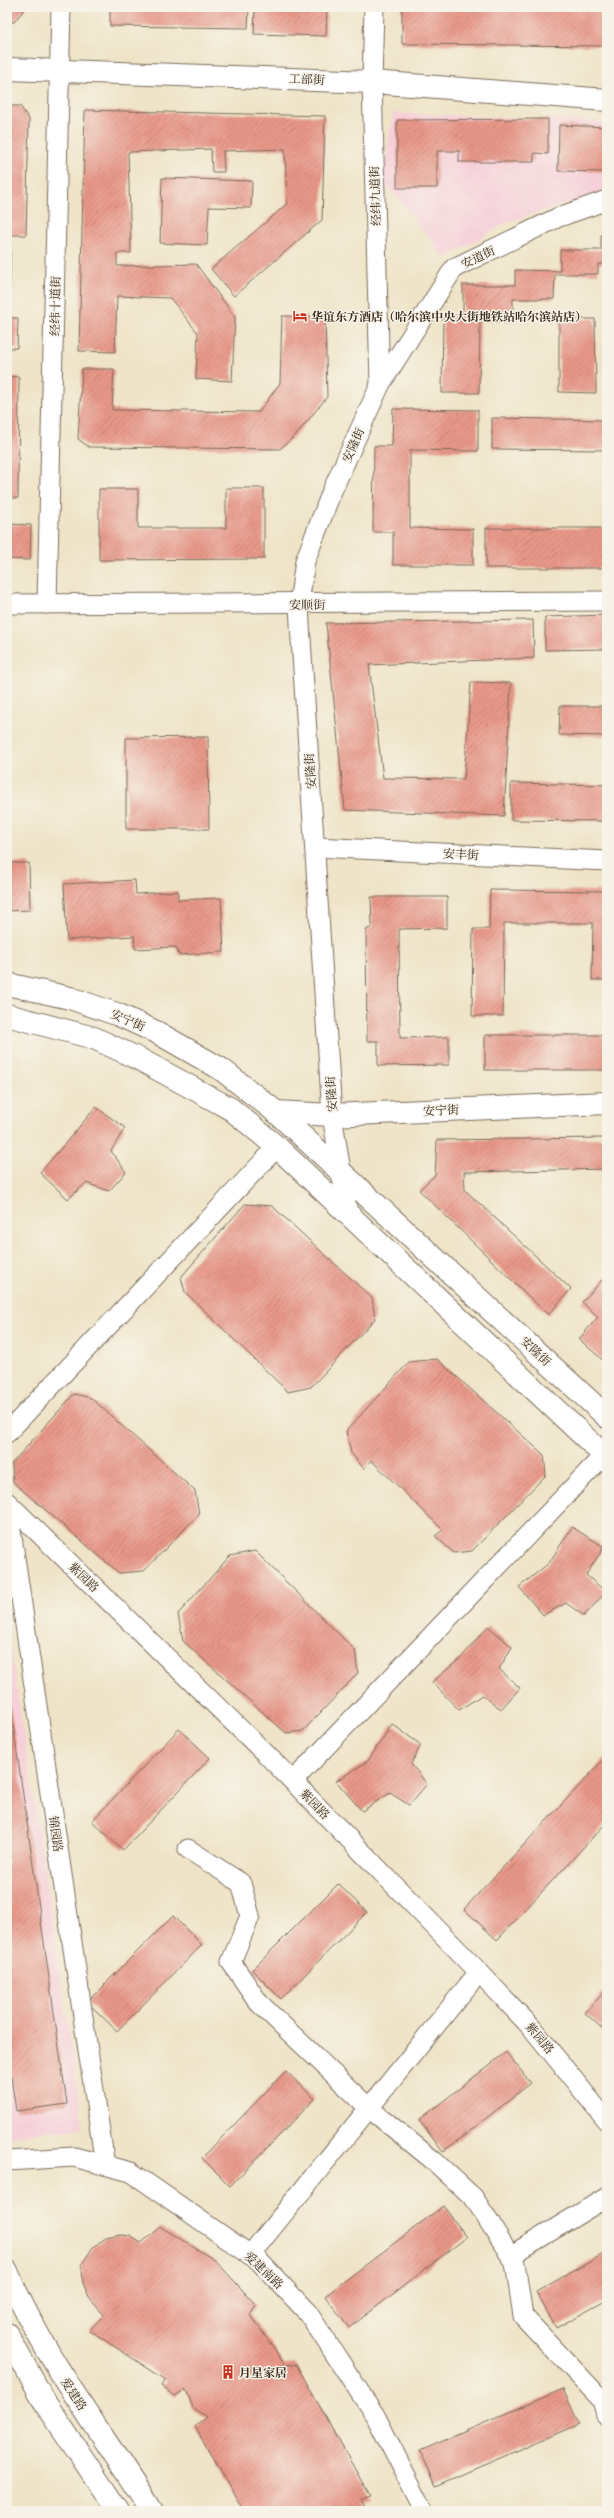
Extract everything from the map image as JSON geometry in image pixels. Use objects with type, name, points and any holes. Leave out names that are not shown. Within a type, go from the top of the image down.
[{"type":"main road","name":"工部街","points":[[7,69],[372,82],[607,100]]},
{"type":"main road","name":"安宁街","points":[[7,984],[70,998],[119,1015],[158,1033],[221,1069],[276,1112],[341,1171]]},
{"type":"main road","points":[[7,1015],[94,1038],[139,1059],[231,1109],[277,1147],[348,1216],[606,1456]]},
{"type":"main road","name":"安宁街","points":[[276,1112],[332,1115],[607,1103]]},
{"type":"main road","name":"安隆街","points":[[341,1171],[607,1417]]},
{"type":"main road","name":"爱建路","points":[[7,2271],[24,2310],[46,2350],[151,2511]]},
{"type":"main road","points":[[7,2334],[46,2404],[118,2511]]},
{"type":"street","name":"经纬十道街","points":[[47,604],[61,71],[61,7]]},
{"type":"street","name":"经纬九道街","points":[[374,7],[372,82],[380,385]]},
{"type":"street","name":"安道街","points":[[380,385],[454,268],[559,217],[607,200]]},
{"type":"street","name":"安隆街","points":[[348,1216],[332,1115],[299,604],[305,561],[332,491],[380,385]]},
{"type":"street","name":"安顺街","points":[[7,604],[299,604],[607,601]]},
{"type":"street","name":"安丰街","points":[[315,846],[607,860]]},
{"type":"street","points":[[7,1433],[277,1147]]},
{"type":"street","points":[[293,1782],[606,1456]]},
{"type":"street","name":"紫园路","points":[[7,1503],[293,1782],[479,1972],[532,2028],[607,2121]]},
{"type":"street","name":"锦园路","points":[[7,1503],[105,2165]]},
{"type":"street","points":[[188,1849],[241,1883],[250,1916],[231,1962],[259,2003],[369,2108],[434,2161],[474,2198],[515,2263],[523,2316],[602,2400],[607,2418]]},
{"type":"street","points":[[250,2255],[479,1972]]},
{"type":"street","name":"爱建南路","points":[[7,2161],[74,2157],[131,2172],[259,2261],[308,2313],[376,2417],[424,2511]]},
{"type":"street","points":[[510,2256],[607,2197]]},
{"type":"shaded area","points":[[393,113],[607,122],[607,191],[509,221],[445,258],[382,179]]},
{"type":"shaded area","points":[[7,1624],[83,2127],[7,2137]]},
{"type":"building","points":[[7,7],[26,7],[14,22],[7,22]]},
{"type":"building","points":[[84,7],[249,7],[248,28],[110,26],[110,9],[84,9]]},
{"type":"building","points":[[255,7],[327,7],[326,36],[254,34]]},
{"type":"building","points":[[402,7],[607,7],[607,46],[402,44]]},
{"type":"building","points":[[7,106],[20,106],[29,119],[26,235],[11,235],[9,318],[18,318],[17,348],[7,348]]},
{"type":"building","points":[[85,110],[325,116],[322,220],[234,296],[211,269],[287,204],[285,149],[223,151],[224,172],[212,172],[211,149],[128,152],[131,253],[117,253],[117,266],[196,264],[235,317],[232,381],[196,379],[198,333],[170,298],[117,296],[115,352],[79,351]]},
{"type":"building","points":[[548,119],[548,154],[534,153],[534,162],[459,162],[459,151],[437,151],[437,188],[397,188],[397,120]]},
{"type":"building","points":[[559,125],[607,127],[607,172],[558,171]]},
{"type":"building","points":[[162,178],[252,181],[251,208],[209,207],[207,245],[160,243]]},
{"type":"building","points":[[601,235],[607,235],[607,264],[598,264],[598,274],[555,274],[554,299],[513,299],[513,321],[480,321],[479,393],[442,393],[443,315],[463,315],[463,285],[515,285],[515,270],[560,271],[560,250],[601,250]]},
{"type":"building","points":[[282,316],[325,317],[327,397],[296,435],[280,449],[89,447],[78,439],[82,369],[114,369],[112,410],[259,412],[280,383]]},
{"type":"building","points":[[559,319],[595,319],[596,393],[559,392]]},
{"type":"building","points":[[7,376],[19,377],[18,498],[7,498]]},
{"type":"building","points":[[393,409],[478,410],[478,451],[410,450],[410,528],[473,529],[473,565],[393,565],[393,532],[373,532],[374,446],[392,446]]},
{"type":"building","points":[[492,418],[607,420],[607,450],[492,449]]},
{"type":"building","points":[[226,488],[264,488],[264,559],[99,560],[99,489],[138,489],[138,528],[226,528]]},
{"type":"building","points":[[7,524],[31,525],[30,560],[7,559]]},
{"type":"building","points":[[486,528],[607,528],[607,568],[486,568]]},
{"type":"building","points":[[607,615],[607,649],[545,650],[545,617]]},
{"type":"building","points":[[533,620],[534,658],[369,665],[383,778],[464,779],[471,682],[511,683],[504,816],[345,810],[326,623]]},
{"type":"building","points":[[560,706],[607,706],[607,736],[559,735]]},
{"type":"building","points":[[208,737],[209,829],[126,829],[126,738]]},
{"type":"building","points":[[511,783],[607,785],[607,821],[511,820]]},
{"type":"building","points":[[7,863],[29,863],[30,910],[7,911]]},
{"type":"building","points":[[135,880],[136,894],[178,891],[178,900],[221,898],[224,952],[179,955],[176,947],[135,949],[134,936],[67,940],[64,884]]},
{"type":"building","points":[[490,890],[607,891],[607,980],[592,980],[593,923],[504,923],[503,1016],[472,1016],[473,929],[489,929]]},
{"type":"building","points":[[371,897],[447,897],[447,928],[399,929],[400,1038],[449,1037],[449,1065],[378,1066],[378,1041],[367,1041],[366,930],[372,927]]},
{"type":"building","points":[[605,1002],[607,1070],[485,1070],[485,1035],[605,1035]]},
{"type":"building","points":[[96,1107],[125,1128],[111,1151],[126,1172],[109,1191],[86,1183],[68,1199],[40,1173]]},
{"type":"building","points":[[607,1138],[607,1169],[464,1172],[465,1190],[571,1289],[548,1315],[419,1190],[435,1175],[437,1140]]},
{"type":"building","points":[[245,1204],[272,1206],[372,1298],[375,1319],[311,1387],[288,1392],[185,1292],[181,1277]]},
{"type":"building","points":[[607,1275],[607,1364],[579,1339],[598,1317],[582,1302]]},
{"type":"building","points":[[437,1359],[544,1455],[546,1475],[472,1551],[454,1553],[435,1536],[443,1530],[371,1460],[364,1469],[351,1453],[346,1431],[409,1362]]},
{"type":"building","points":[[74,1394],[91,1398],[195,1491],[199,1514],[144,1571],[119,1573],[13,1482],[12,1463]]},
{"type":"building","points":[[572,1527],[604,1547],[586,1575],[606,1592],[584,1616],[566,1603],[543,1615],[519,1587],[549,1563]]},
{"type":"building","points":[[255,1551],[355,1650],[358,1673],[303,1731],[286,1733],[183,1641],[178,1614],[230,1556]]},
{"type":"building","points":[[488,1626],[512,1647],[499,1669],[520,1688],[501,1709],[482,1695],[459,1710],[432,1682],[461,1658]]},
{"type":"building","points":[[7,1682],[67,2104],[16,2111],[7,2049]]},
{"type":"building","points":[[392,1724],[421,1745],[411,1764],[427,1784],[409,1805],[390,1793],[362,1811],[336,1781],[368,1761]]},
{"type":"building","points":[[179,1729],[210,1758],[123,1850],[92,1821]]},
{"type":"building","points":[[607,1756],[607,1822],[497,1940],[464,1909]]},
{"type":"building","points":[[338,1884],[367,1912],[281,1999],[252,1970]]},
{"type":"building","points":[[173,1916],[202,1945],[117,2031],[87,2002]]},
{"type":"building","points":[[607,1989],[607,2033],[585,2013]]},
{"type":"building","points":[[506,2052],[531,2083],[443,2152],[419,2120]]},
{"type":"building","points":[[286,2071],[315,2099],[230,2186],[202,2158]]},
{"type":"building","points":[[443,2206],[467,2237],[349,2328],[325,2296]]},
{"type":"building","name":"月星家居","points":[[161,2227],[216,2261],[256,2305],[250,2314],[285,2365],[296,2364],[371,2498],[361,2501],[366,2511],[244,2511],[195,2427],[206,2417],[193,2408],[186,2389],[175,2396],[161,2386],[166,2380],[89,2330],[104,2315],[90,2299],[83,2283],[82,2264],[93,2247],[106,2238],[121,2235],[130,2236],[141,2243]]},
{"type":"building","points":[[607,2252],[607,2300],[556,2328],[536,2292]]},
{"type":"building","points":[[563,2389],[579,2424],[435,2486],[420,2451]]},
{"type":"place","name":"华谊东方酒店（哈尔滨中央大街地铁站哈尔滨站店）","points":[[300,316]]},
{"type":"place","name":"月星家居","points":[[228,2372]]}]
